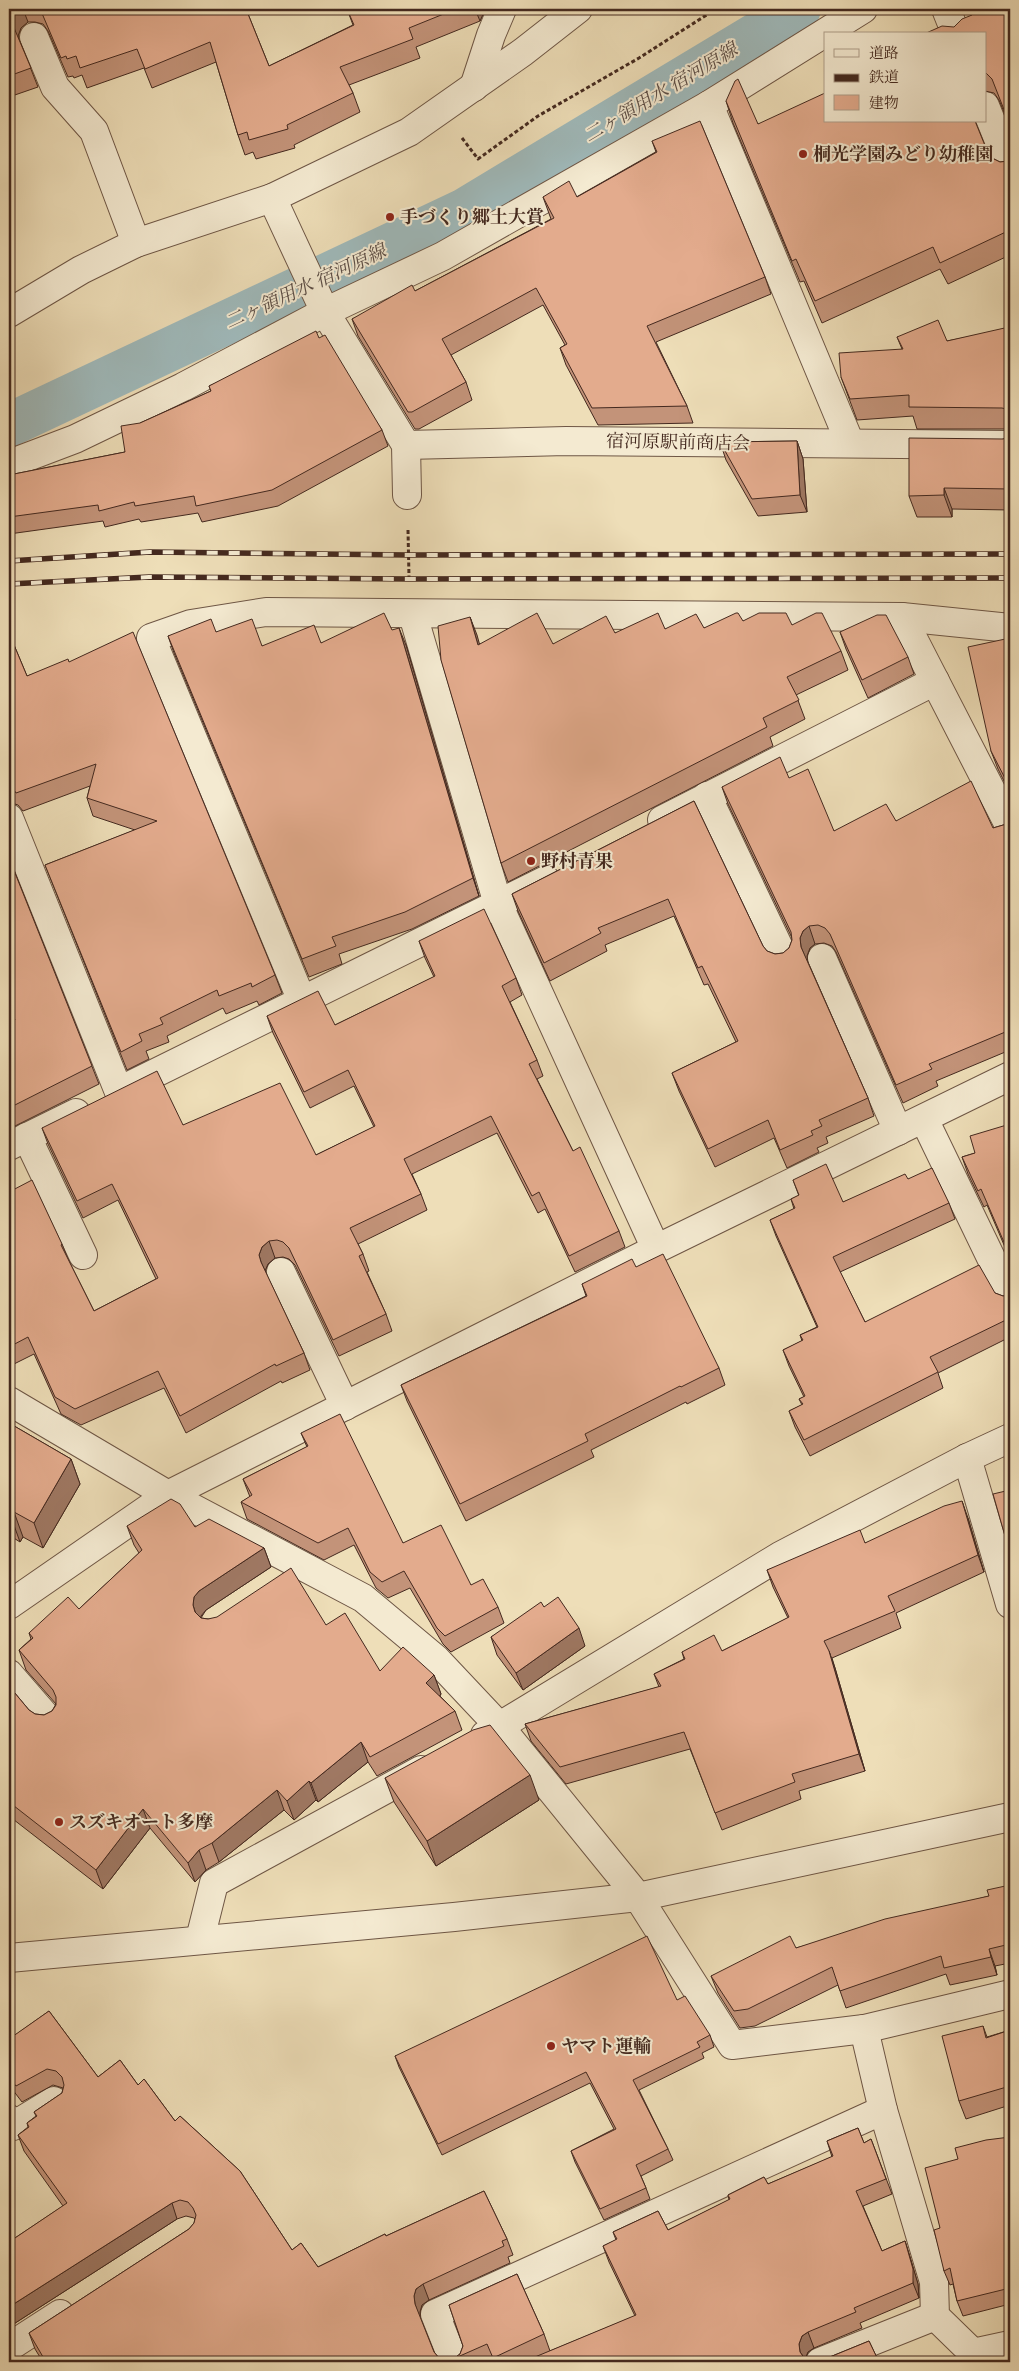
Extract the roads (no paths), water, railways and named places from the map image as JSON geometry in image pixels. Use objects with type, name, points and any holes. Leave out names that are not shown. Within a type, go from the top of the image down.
[{"type":"street","points":[[474,87],[491,35],[502,9]]},
{"type":"street","points":[[9,313],[81,270],[136,243],[272,198],[409,132],[523,52],[578,9]]},
{"type":"street","points":[[826,32],[863,9]]},
{"type":"street","points":[[946,9],[955,32]]},
{"type":"street","points":[[9,464],[75,439],[183,388],[322,306],[443,256],[709,104],[824,33]]},
{"type":"street","points":[[34,37],[56,87],[94,131],[136,243]]},
{"type":"street","points":[[709,104],[850,444]]},
{"type":"street","points":[[986,108],[1010,168]]},
{"type":"street","points":[[272,198],[322,306],[406,445],[407,496]]},
{"type":"street","name":"宿河原駅前商店会","points":[[406,445],[566,441],[1010,445]]},
{"type":"street","points":[[302,1001],[151,638],[191,624],[266,612],[580,616],[902,617],[1010,628]]},
{"type":"street","points":[[413,614],[498,904],[656,1249]]},
{"type":"street","points":[[902,617],[1010,827]]},
{"type":"street","points":[[638,832],[935,681]]},
{"type":"street","points":[[708,796],[783,956]]},
{"type":"street","points":[[9,818],[119,1092]]},
{"type":"street","points":[[83,1255],[18,1142],[568,868]]},
{"type":"street","points":[[822,958],[898,1131]]},
{"type":"street","points":[[9,1605],[168,1495],[656,1249],[1010,1076]]},
{"type":"street","points":[[924,1119],[1010,1297]]},
{"type":"street","points":[[281,1272],[345,1406]]},
{"type":"street","points":[[9,1401],[168,1495],[363,1598],[436,1658],[500,1726],[638,1897],[732,2045],[864,2029],[1010,1994]]},
{"type":"street","points":[[465,1746],[780,1556],[967,1458],[1010,1438]]},
{"type":"street","points":[[967,1458],[1010,1604]]},
{"type":"street","points":[[278,1581],[302,1566]]},
{"type":"street","points":[[9,1674],[48,1719]]},
{"type":"street","points":[[200,1939],[214,1883],[439,1760]]},
{"type":"street","points":[[9,1958],[454,1917],[638,1897],[1010,1817]]},
{"type":"street","points":[[864,2029],[883,2110],[934,2282],[935,2316],[974,2358],[1010,2345]]},
{"type":"street","points":[[9,2119],[13,2126],[54,2101]]},
{"type":"street","points":[[454,2362],[435,2314],[883,2110]]},
{"type":"street","points":[[9,2347],[81,2300]]},
{"type":"street","points":[[820,2362],[935,2316]]},
{"type":"waterway","name":"二ヶ領用水 宿河原線","points":[[9,425],[463,211],[799,9]]},
{"type":"railway","points":[[9,561],[150,552],[409,555],[1010,554]]},
{"type":"railway","points":[[9,584],[149,577],[409,579],[1010,578]]},
{"type":"place","name":"桐光学園みどり幼稚園","points":[[803,154]]},
{"type":"place","name":"手づくり郷土大賞","points":[[390,217]]},
{"type":"place","name":"野村青果","points":[[531,861]]},
{"type":"place","name":"スズキオート多摩","points":[[59,1822]]},
{"type":"place","name":"ヤマト運輸","points":[[551,2046]]}]
